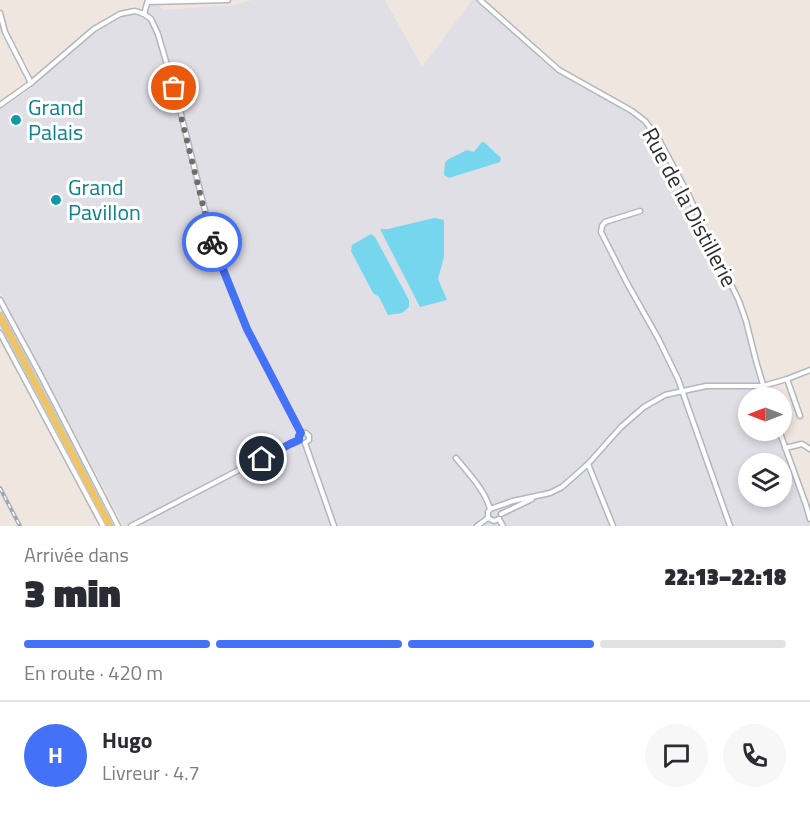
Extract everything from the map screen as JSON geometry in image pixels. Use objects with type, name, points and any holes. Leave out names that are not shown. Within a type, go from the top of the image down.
[{"type":"main road","points":[[0,316],[111,526]]},
{"type":"street","points":[[144,14],[148,1],[228,0]]},
{"type":"street","name":"Rue de la Distillerie","points":[[480,0],[559,70],[632,111],[652,129],[688,194],[739,301],[763,386]]},
{"type":"street","points":[[0,105],[31,83],[84,38],[124,12],[135,11],[144,14],[154,22],[179,106],[210,236],[247,329],[301,433],[299,440]]},
{"type":"street","points":[[0,13],[5,32],[31,83]]},
{"type":"street","points":[[640,212],[605,222],[601,232],[678,379],[730,526]]},
{"type":"street","points":[[0,300],[118,526]]},
{"type":"street","points":[[0,333],[103,526]]},
{"type":"street","points":[[502,526],[499,519],[501,514],[562,487],[588,464],[621,427],[644,408],[665,395],[706,386],[763,386],[810,370]]},
{"type":"street","points":[[787,379],[800,416]]},
{"type":"street","points":[[301,433],[309,436],[309,440],[305,443]]},
{"type":"street","points":[[299,440],[305,443]]},
{"type":"street","points":[[132,526],[299,440]]},
{"type":"street","points":[[783,441],[808,504],[810,519]]},
{"type":"street","points":[[305,443],[334,526]]},
{"type":"street","points":[[785,448],[802,444],[810,449]]},
{"type":"street","points":[[456,458],[483,493],[490,508],[488,518]]},
{"type":"street","points":[[588,464],[613,526]]},
{"type":"street","points":[[490,508],[541,495]]},
{"type":"street","points":[[496,507],[501,514]]},
{"type":"street","points":[[488,518],[494,521],[499,519]]},
{"type":"street","points":[[477,526],[488,518]]},
{"type":"shaded area","points":[[252,0],[385,0],[422,67],[472,0],[478,0],[548,63],[567,77],[620,106],[645,126],[668,162],[738,301],[761,387],[738,387],[738,441],[780,441],[784,453],[738,453],[738,507],[792,507],[792,473],[810,526],[124,526],[0,293],[0,109],[26,92],[82,42],[104,27],[158,3],[163,10],[234,5]]},
{"type":"water","points":[[482,142],[501,158],[500,162],[449,178],[444,175],[447,160],[467,150],[474,152]]},
{"type":"water","points":[[434,218],[444,220],[444,257],[438,279],[447,300],[420,307],[380,229]]},
{"type":"water","points":[[371,234],[375,237],[409,300],[409,307],[402,313],[388,315],[379,297],[373,293],[351,251],[352,245]]},
{"type":"railway","points":[[0,488],[20,526]]},
{"type":"way so far","points":[[174,88],[212,242]]},
{"type":"place","name":"Grand Palais","points":[[16,120]]},
{"type":"place","name":"Grand Pavillon","points":[[56,200]]},
{"type":"route","points":[[212,242],[247,329],[301,433],[299,440],[262,459]]}]
